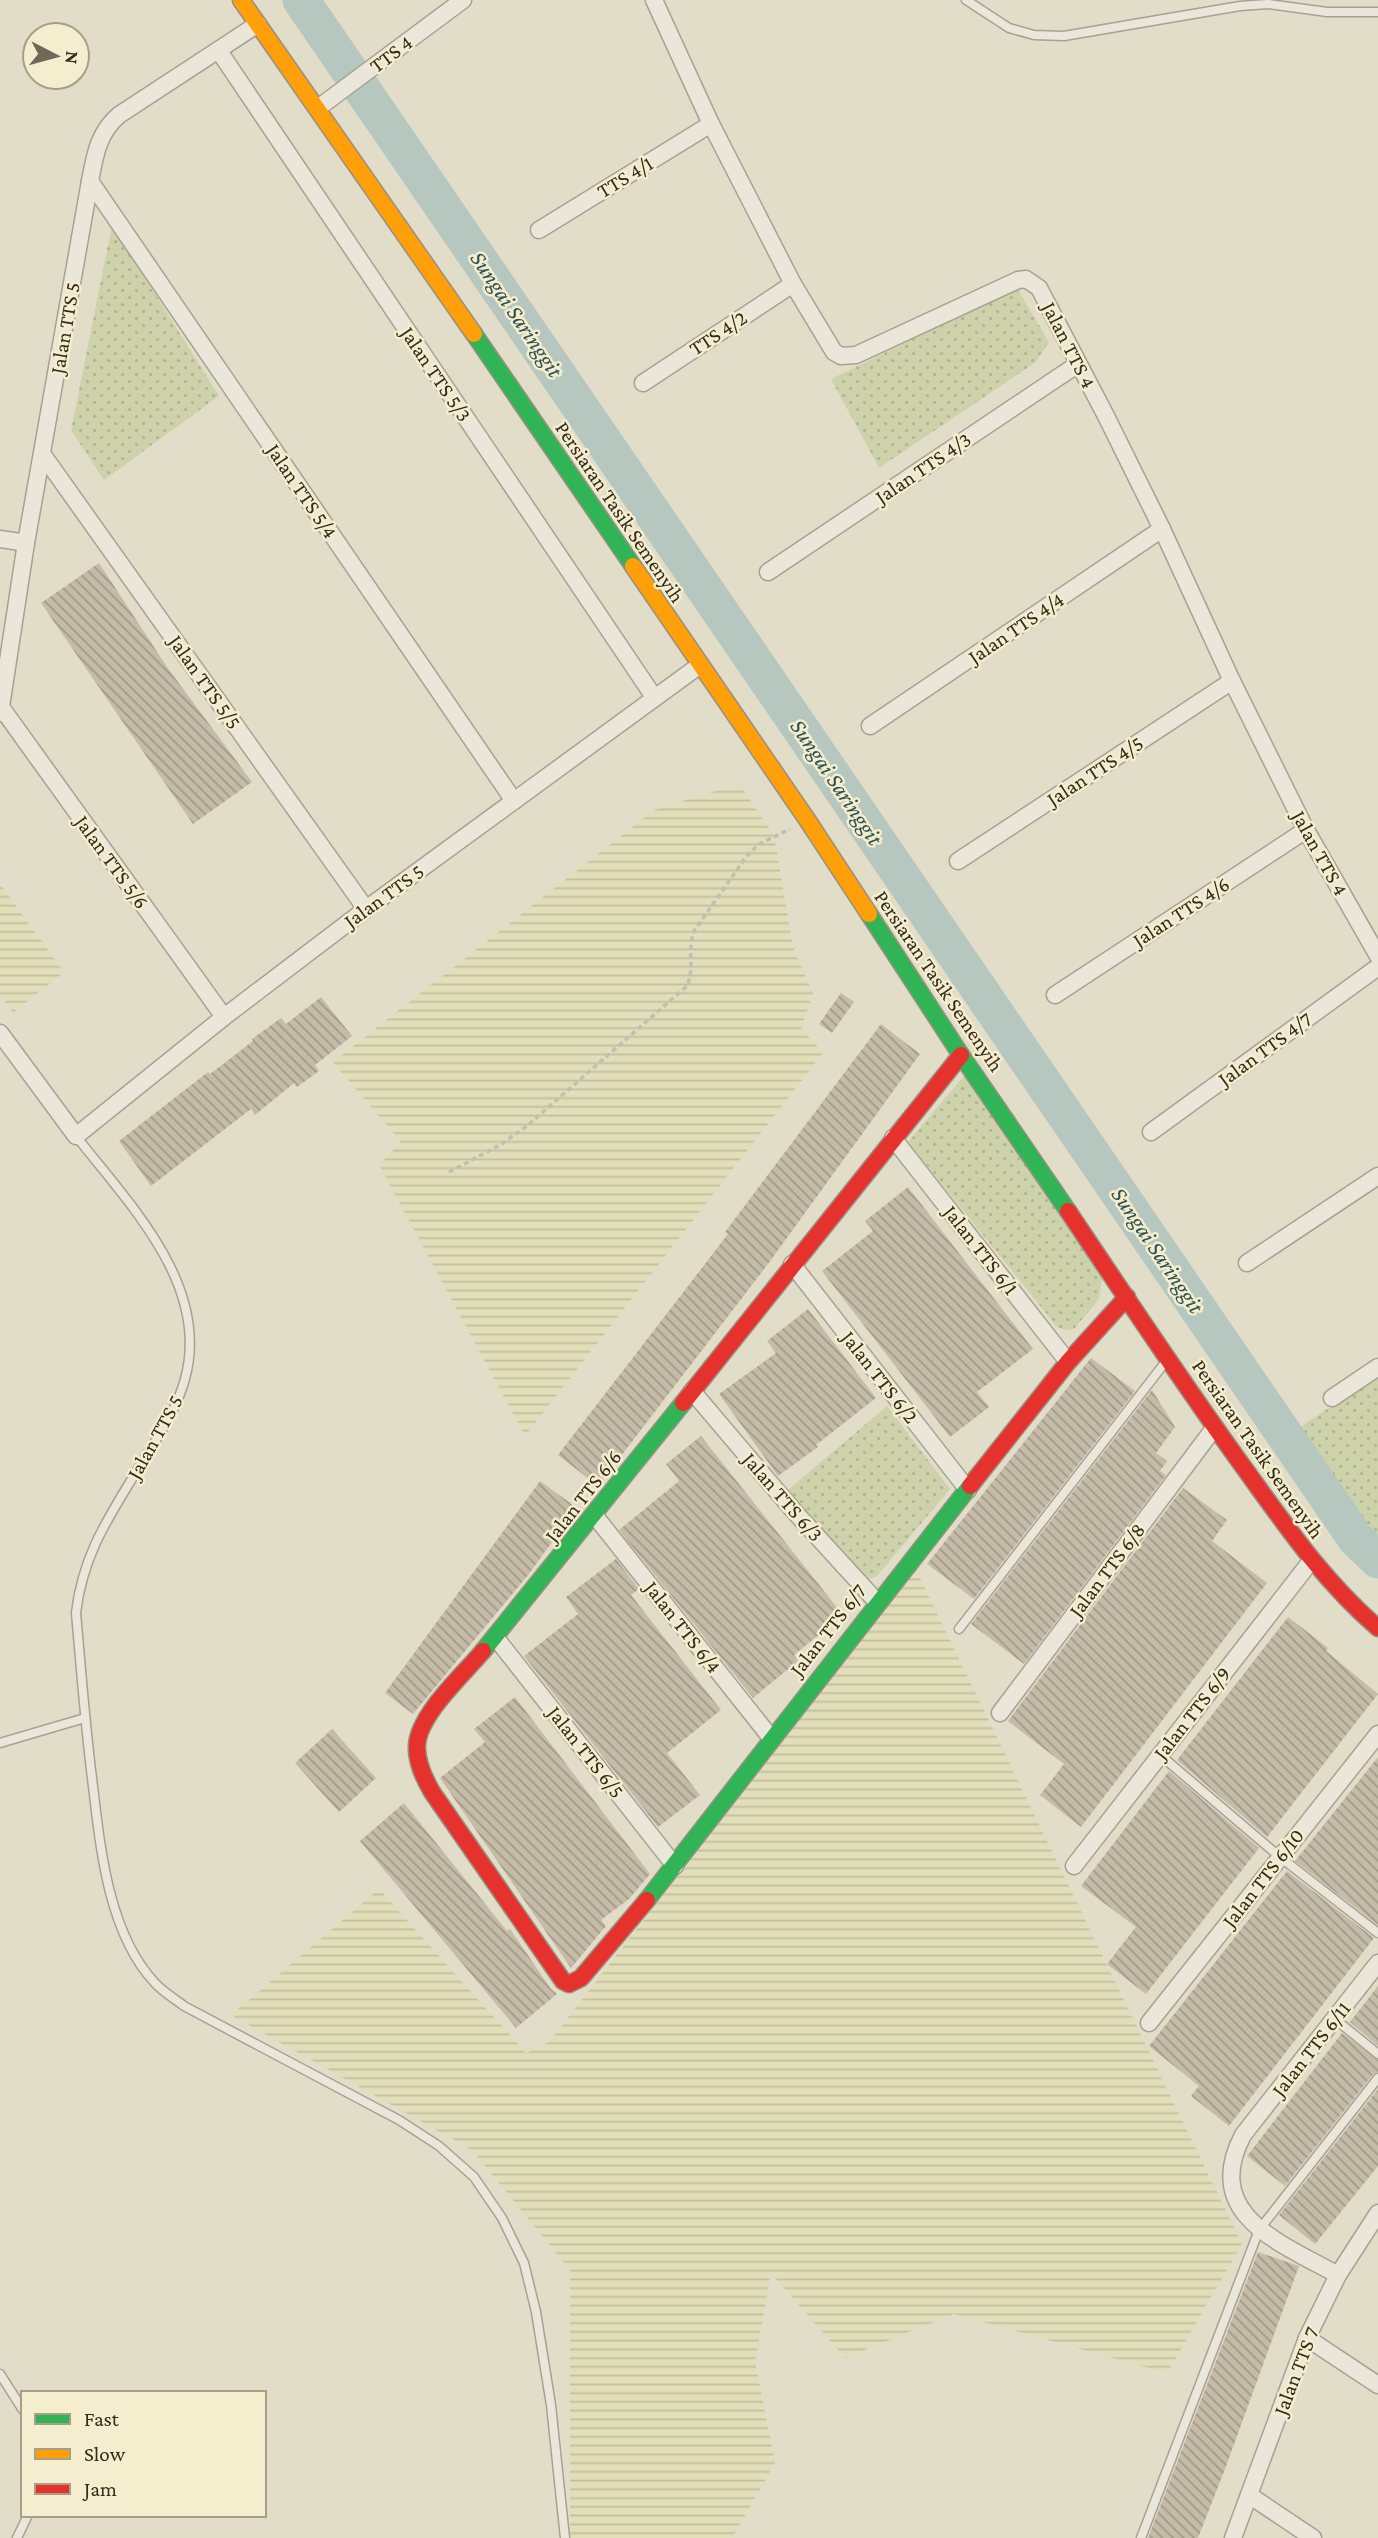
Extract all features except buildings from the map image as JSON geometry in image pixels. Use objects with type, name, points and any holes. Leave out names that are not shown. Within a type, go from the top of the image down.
[{"type":"street","name":"Persiaran Tasik Semenyih","points":[[241,0],[318,107],[808,821],[961,1055],[1215,1427],[1311,1562],[1378,1628]]},
{"type":"street","name":"TTS 4","points":[[318,107],[463,0]]},
{"type":"street","name":"Jalan TTS 4","points":[[654,0],[712,124],[793,284],[834,352],[848,356],[866,351],[1008,284],[1026,279],[1039,288],[1162,529],[1232,681],[1307,830],[1378,956]]},
{"type":"street","name":"Jalan TTS 5","points":[[1,710],[26,543],[99,139],[112,121],[258,24]]},
{"type":"street","name":"Jalan TTS 5/3","points":[[219,51],[654,697]]},
{"type":"street","name":"TTS 4/1","points":[[539,230],[712,124]]},
{"type":"street","name":"Jalan TTS 5/4","points":[[90,181],[514,801]]},
{"type":"street","name":"TTS 4/2","points":[[643,383],[793,284]]},
{"type":"street","name":"Jalan TTS 4/3","points":[[768,572],[1078,364]]},
{"type":"street","name":"Jalan TTS 5/5","points":[[43,455],[366,909]]},
{"type":"street","name":"Jalan TTS 4/4","points":[[870,726],[1162,529]]},
{"type":"street","points":[[0,539],[26,543]]},
{"type":"street","name":"Jalan TTS 5","points":[[0,1033],[76,1136],[224,1017],[366,909],[700,665]]},
{"type":"street","name":"Jalan TTS 4/5","points":[[958,861],[1232,681]]},
{"type":"street","name":"Jalan TTS 5/6","points":[[1,710],[224,1017]]},
{"type":"street","name":"Jalan TTS 4/6","points":[[1055,995],[1307,830]]},
{"type":"street","name":"Jalan TTS 4/7","points":[[1151,1132],[1378,967]]},
{"type":"street","name":"Jalan TTS 6/6","points":[[563,1981],[441,1807],[424,1777],[418,1759],[417,1734],[596,1516],[792,1264],[961,1055]]},
{"type":"street","name":"Jalan TTS 6/1","points":[[893,1138],[1068,1362]]},
{"type":"street","points":[[1247,1263],[1378,1176]]},
{"type":"street","name":"Jalan TTS 6/2","points":[[792,1264],[968,1490]]},
{"type":"street","name":"Jalan TTS 6/7","points":[[563,1981],[569,1984],[581,1978],[675,1866],[877,1602],[1068,1362],[1127,1297]]},
{"type":"street","points":[[1332,1398],[1378,1367]]},
{"type":"street","name":"Jalan TTS 6/3","points":[[692,1391],[802,1520],[877,1602]]},
{"type":"street","name":"Jalan TTS 6/8","points":[[1000,1713],[1215,1427]]},
{"type":"street","name":"Jalan TTS 6/4","points":[[596,1516],[771,1738]]},
{"type":"street","name":"Jalan TTS 6/9","points":[[1074,1866],[1311,1562]]},
{"type":"street","name":"Jalan TTS 6/5","points":[[496,1638],[675,1866]]},
{"type":"street","name":"Jalan TTS 6/10","points":[[1149,2023],[1378,1734]]},
{"type":"street","name":"Jalan TTS 6/11","points":[[1259,2230],[1240,2209],[1233,2189],[1235,2151],[1243,2134],[1378,1963]]},
{"type":"street","name":"Jalan TTS 7","points":[[1233,2538],[1307,2338],[1338,2275],[1378,2213]]},
{"type":"street","points":[[1259,2230],[1338,2275]]},
{"type":"street","points":[[1307,2338],[1378,2385]]},
{"type":"street","points":[[1249,2495],[1313,2538]]},
{"type":"lane","points":[[966,0],[1009,28],[1034,35],[1054,36],[1149,23],[1240,6],[1268,4],[1327,12],[1378,12]]},
{"type":"lane","name":"Jalan TTS 5","points":[[76,1136],[148,1228],[174,1274],[186,1306],[190,1334],[190,1357],[174,1407],[101,1530],[79,1586],[76,1613],[99,1846],[120,1922],[136,1957],[155,1984],[184,2006],[399,2120],[439,2146],[474,2177],[502,2218],[524,2263],[536,2312],[551,2405],[565,2538]]},
{"type":"lane","points":[[959,1629],[1169,1358]]},
{"type":"lane","points":[[0,1744],[85,1718]]},
{"type":"lane","points":[[1159,1754],[1280,1857],[1378,1933]]},
{"type":"lane","points":[[1335,2019],[1378,2054]]},
{"type":"lane","points":[[1141,2538],[1259,2230],[1378,2078]]},
{"type":"lane","points":[[0,2374],[21,2407]]},
{"type":"lane","points":[[17,2538],[27,2517]]},
{"type":"path","points":[[449,1172],[500,1145],[527,1126],[687,986],[691,973],[691,941],[694,931],[746,857],[759,844],[774,835],[808,821]]},
{"type":"shaded area","points":[[739,784],[774,835],[793,947],[813,994],[801,1028],[823,1053],[525,1436],[379,1165],[401,1142],[333,1062],[654,810]]},
{"type":"shaded area","points":[[0,884],[64,972],[13,1013],[0,994]]},
{"type":"shaded area","points":[[916,1570],[1242,2244],[1167,2373],[954,2314],[845,2358],[771,2273],[755,2361],[775,2463],[732,2538],[570,2538],[570,2270],[472,2150],[231,2015],[379,1889],[526,2053],[549,2042]]},
{"type":"green space","points":[[112,225],[219,396],[104,480],[71,430]]},
{"type":"green space","points":[[1017,288],[1049,342],[1036,362],[879,468],[831,379]]},
{"type":"green space","points":[[969,1070],[1102,1278],[1099,1299],[1074,1329],[1057,1327],[908,1142]]},
{"type":"green space","points":[[1378,1375],[1378,1546],[1297,1429]]},
{"type":"green space","points":[[887,1406],[950,1489],[877,1576],[871,1579],[859,1576],[788,1490]]},
{"type":"waterway","name":"Sungai Saringgit","points":[[301,0],[1356,1539],[1378,1560]]},
{"type":"traffic: fast","points":[[474,334],[633,566]]},
{"type":"traffic: fast","points":[[869,914],[1068,1211]]},
{"type":"traffic: fast","points":[[483,1651],[683,1403]]},
{"type":"traffic: fast","points":[[647,1900],[970,1486]]},
{"type":"traffic: slow","points":[[241,0],[474,334]]},
{"type":"traffic: slow","points":[[633,566],[869,914]]},
{"type":"traffic: jam","points":[[683,1403],[961,1055]]},
{"type":"traffic: jam","points":[[1068,1211],[1154,1339],[1289,1530],[1339,1591],[1378,1628]]},
{"type":"traffic: jam","points":[[970,1486],[1068,1362],[1127,1297]]},
{"type":"traffic: jam","points":[[483,1651],[433,1708],[420,1733],[418,1758],[432,1792],[563,1981],[569,1984],[581,1978],[647,1900]]}]
